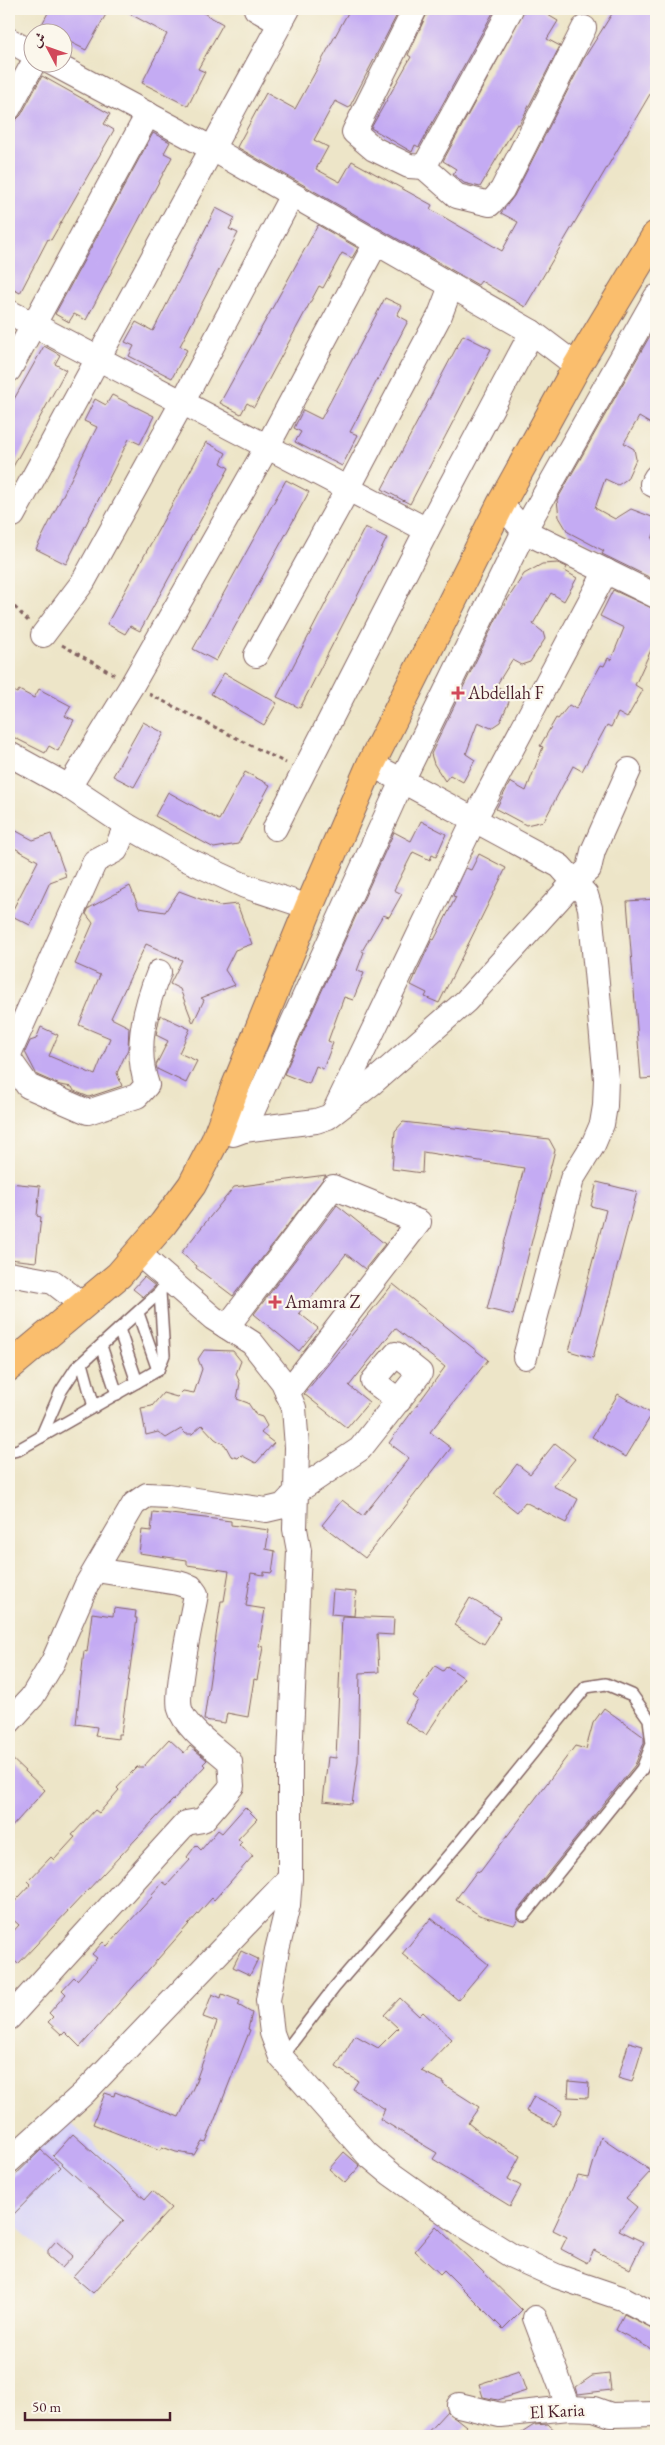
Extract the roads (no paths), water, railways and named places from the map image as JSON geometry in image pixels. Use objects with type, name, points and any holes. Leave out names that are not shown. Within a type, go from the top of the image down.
[{"type":"main road","points":[[9,1367],[119,1275],[192,1185],[215,1141],[309,907],[371,764],[501,504],[577,366],[645,278],[656,235]]},
{"type":"street","points":[[13,515],[99,360],[211,148],[284,16],[256,9]]},
{"type":"street","points":[[415,9],[354,132],[374,149],[409,166],[424,167],[457,196],[490,204],[502,190],[584,28]]},
{"type":"street","points":[[424,167],[511,9]]},
{"type":"street","points":[[9,40],[22,47]]},
{"type":"street","points":[[9,108],[29,72]]},
{"type":"street","points":[[69,72],[211,148],[532,332],[577,366]]},
{"type":"street","points":[[9,370],[148,114]]},
{"type":"street","points":[[43,635],[82,582],[182,403],[292,195]]},
{"type":"street","points":[[69,787],[132,685],[267,447],[376,243]]},
{"type":"street","points":[[256,655],[348,489],[440,315],[452,286]]},
{"type":"street","points":[[244,1130],[402,780],[524,531],[656,297]]},
{"type":"street","points":[[9,312],[427,530]]},
{"type":"street","points":[[275,828],[427,530],[532,332]]},
{"type":"street","points":[[656,477],[652,484],[656,486]]},
{"type":"street","points":[[501,504],[524,531],[606,571],[655,598],[656,596]]},
{"type":"street","points":[[335,1110],[474,820],[606,571]]},
{"type":"street","points":[[9,754],[69,787],[126,825],[184,858],[245,886],[309,907]]},
{"type":"street","points":[[371,764],[560,866],[586,895],[590,908],[606,1080],[605,1106],[602,1124],[593,1145],[572,1179],[526,1357]]},
{"type":"street","points":[[215,1141],[244,1130],[316,1121],[328,1117],[371,1084],[466,1001],[574,882],[589,870],[593,851],[629,770]]},
{"type":"street","points":[[9,1054],[95,861],[116,850],[126,825]]},
{"type":"street","points":[[9,1059],[28,1086],[88,1112],[137,1096],[147,1085],[142,1069],[145,1015],[160,972]]},
{"type":"street","points":[[227,1327],[333,1187],[419,1222],[288,1393]]},
{"type":"street","points":[[9,2161],[84,2093],[277,1904],[290,1878],[290,1758],[299,1551],[296,1529],[297,1456],[294,1408],[283,1382],[252,1343],[164,1285],[138,1253]]},
{"type":"street","points":[[9,1274],[53,1282],[83,1305]]},
{"type":"street","points":[[9,1722],[32,1697],[53,1662],[87,1584],[134,1504],[147,1495],[168,1496],[266,1510],[283,1506],[296,1492],[360,1449],[399,1401]]},
{"type":"street","points":[[9,2018],[186,1823],[203,1820],[232,1786],[230,1762],[189,1724],[180,1710],[180,1692],[196,1594],[191,1587],[178,1583],[96,1570]]},
{"type":"street","points":[[277,1904],[277,1950],[268,2000],[272,2033],[281,2057],[367,2154],[391,2174],[464,2226],[512,2256],[556,2276],[624,2299],[656,2316]]},
{"type":"street","points":[[535,2318],[569,2408]]},
{"type":"street","name":"El Karia","points":[[459,2405],[500,2415],[569,2408],[594,2409],[610,2415],[656,2414]]},
{"type":"lane","points":[[41,1437],[61,1391],[82,1363],[138,1313],[164,1285]]},
{"type":"lane","points":[[9,1452],[18,1450],[158,1370],[164,1355],[164,1285]]},
{"type":"lane","points":[[138,1313],[158,1370]]},
{"type":"lane","points":[[119,1329],[137,1382]]},
{"type":"lane","points":[[102,1346],[117,1394]]},
{"type":"lane","points":[[82,1363],[94,1407]]},
{"type":"lane","points":[[281,2057],[334,1988],[460,1842],[586,1687],[606,1684],[632,1695],[649,1719],[652,1744],[642,1769],[524,1915]]},
{"type":"place","name":"Abdellah F","points":[[458,693]]},
{"type":"place","name":"Amamra Z","points":[[275,1302]]}]
